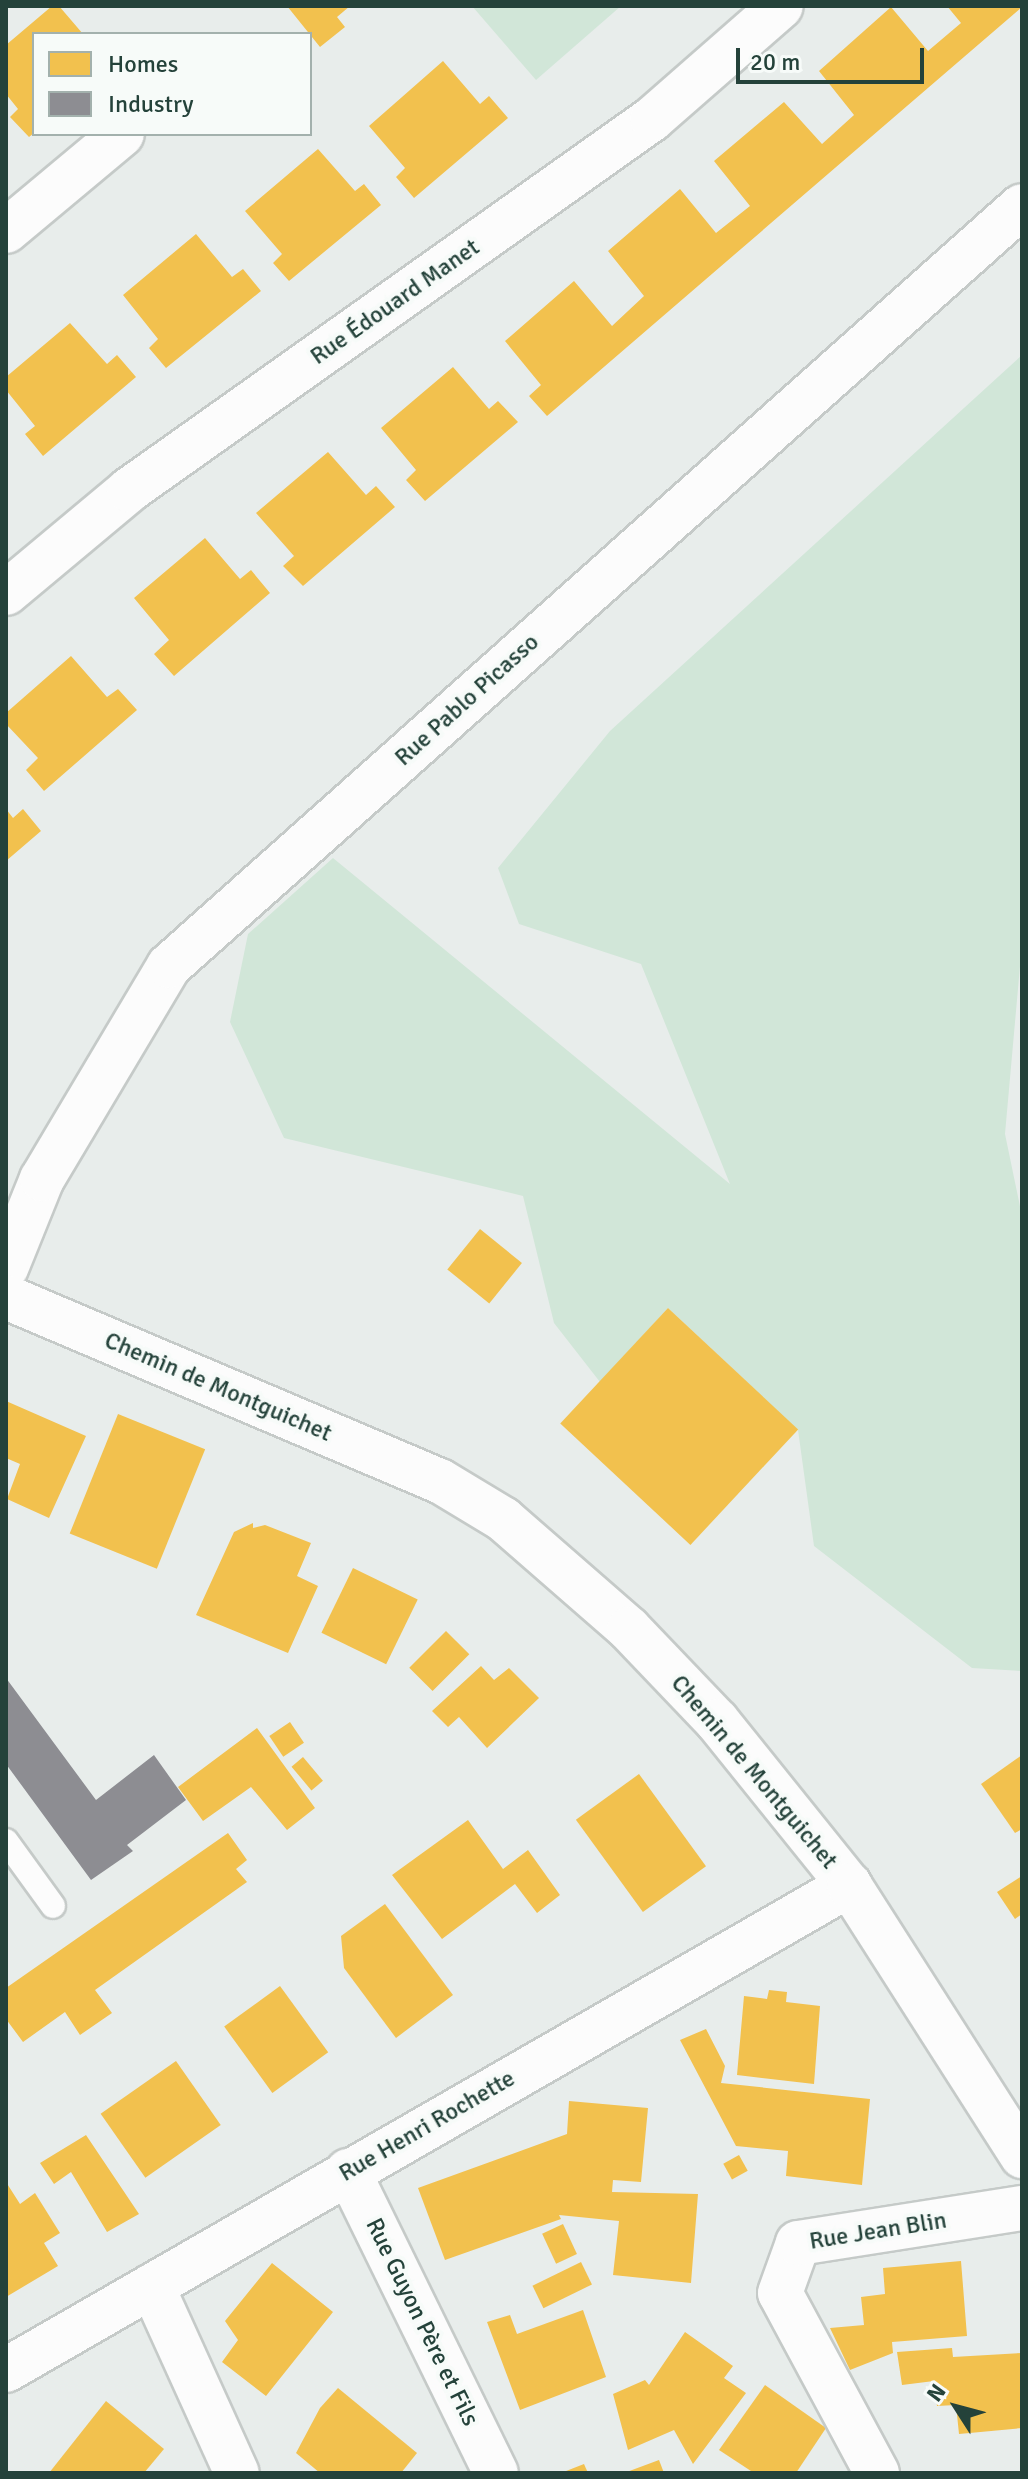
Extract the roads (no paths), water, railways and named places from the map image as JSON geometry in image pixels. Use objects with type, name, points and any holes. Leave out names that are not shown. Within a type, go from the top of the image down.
[{"type":"street","name":"Rue Édouard Manet","points":[[6,593],[129,490],[652,119],[781,6]]},
{"type":"street","points":[[6,231],[120,136]]},
{"type":"street","name":"Rue Pablo Picasso","points":[[6,1268],[42,1179],[169,966],[1022,206]]},
{"type":"street","name":"Chemin de Montguichet","points":[[6,1297],[440,1481],[503,1519],[629,1629],[717,1721],[849,1885],[1022,2156]]},
{"type":"street","name":"Rue Henri Rochette","points":[[6,2370],[849,1885]]},
{"type":"street","name":"Rue Guyon Père et Fils","points":[[348,2171],[496,2473]]},
{"type":"street","name":"Rue Jean Blin","points":[[877,2473],[780,2293],[798,2243],[1022,2208]]},
{"type":"street","points":[[152,2286],[237,2473]]},
{"type":"lane","points":[[6,1841],[53,1906]]}]
